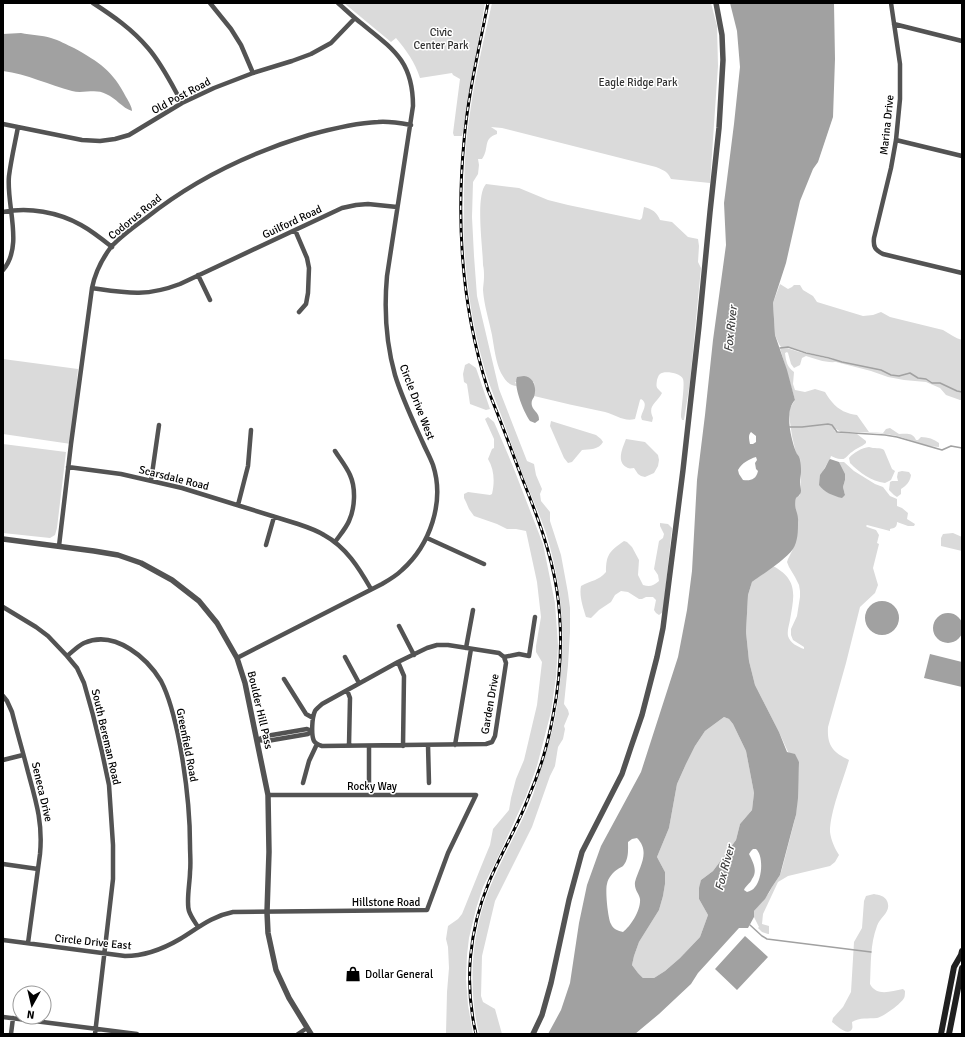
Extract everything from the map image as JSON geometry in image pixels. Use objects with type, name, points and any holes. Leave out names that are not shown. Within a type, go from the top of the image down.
[{"type":"main road","points":[[949,1034],[962,968],[961,953]]},
{"type":"main road","points":[[942,1034],[954,967],[961,953]]},
{"type":"street","points":[[93,3],[130,29],[149,49],[182,103]]},
{"type":"street","points":[[210,3],[232,29],[253,73]]},
{"type":"street","name":"Circle Drive West","points":[[238,658],[382,584],[397,574],[414,557],[427,538],[434,516],[437,491],[433,465],[396,376],[388,344],[385,318],[387,276],[411,125],[413,95],[411,82],[406,67],[389,45],[338,3]]},
{"type":"street","points":[[533,1034],[542,1015],[551,983],[569,900],[582,852],[622,774],[632,747],[642,715],[663,628],[699,326],[719,128],[723,60],[722,35],[716,3]]},
{"type":"street","name":"Marina Drive","points":[[891,3],[900,64],[900,99],[896,140],[891,168],[874,238],[874,247],[883,254],[962,273]]},
{"type":"street","name":"Old Post Road","points":[[3,124],[71,138],[100,141],[129,135],[182,103],[214,88],[253,73],[311,54],[331,43],[355,18]]},
{"type":"street","points":[[894,24],[962,41]]},
{"type":"street","name":"Codorus Road","points":[[59,546],[70,444],[92,288],[96,274],[112,247],[154,211],[186,189],[219,170],[251,155],[292,140],[357,124],[378,122],[411,125]]},
{"type":"street","points":[[3,270],[11,258],[13,242],[9,176],[18,127]]},
{"type":"street","points":[[896,140],[962,156]]},
{"type":"street","name":"Guilford Road","points":[[92,288],[122,292],[147,293],[168,288],[342,208],[368,204],[398,207]]},
{"type":"street","points":[[3,212],[12,210],[40,211],[52,214],[79,224],[112,247]]},
{"type":"street","points":[[295,230],[307,258],[309,268],[306,304],[299,312]]},
{"type":"street","points":[[198,275],[210,300]]},
{"type":"street","points":[[151,481],[159,425]]},
{"type":"street","points":[[238,505],[248,466],[251,430]]},
{"type":"street","points":[[335,451],[351,476],[354,486],[354,503],[349,522],[335,542]]},
{"type":"street","name":"Scarsdale Road","points":[[68,468],[121,474],[182,488],[316,531],[335,542],[354,561],[371,589]]},
{"type":"street","points":[[266,545],[274,517]]},
{"type":"street","points":[[427,538],[484,564]]},
{"type":"street","name":"Boulder Hill Pass","points":[[3,539],[118,555],[141,563],[172,580],[199,601],[217,623],[238,658],[258,740],[268,795],[269,852],[267,912],[268,933],[276,970],[289,998],[311,1034]]},
{"type":"street","name":"South Bereman Road","points":[[3,607],[48,636],[77,668],[84,683],[93,715],[109,786],[113,845],[113,879],[95,1034]]},
{"type":"street","points":[[455,745],[473,610]]},
{"type":"street","points":[[303,783],[309,761],[317,744],[312,736],[313,718],[315,711],[322,704],[398,662],[427,648],[437,645],[448,645],[499,653],[504,657],[519,654],[529,656],[535,618]]},
{"type":"street","points":[[399,626],[414,655]]},
{"type":"street","name":"Greenfield Road","points":[[67,656],[89,641],[99,639],[111,640],[126,646],[139,655],[150,666],[161,682],[176,723],[182,760],[188,802],[190,836],[188,907],[191,916],[198,927]]},
{"type":"street","points":[[345,657],[360,683]]},
{"type":"street","name":"Garden Drive","points":[[317,744],[322,746],[403,746],[486,744],[492,742],[495,736],[506,662],[504,657]]},
{"type":"street","points":[[398,662],[404,676],[403,746]]},
{"type":"street","points":[[284,679],[306,714],[313,718]]},
{"type":"street","points":[[347,690],[350,698],[349,745]]},
{"type":"street","name":"Seneca Drive","points":[[3,696],[12,712],[37,805],[41,827],[38,869],[28,944]]},
{"type":"street","points":[[258,740],[267,741],[308,734],[312,730]]},
{"type":"street","points":[[428,745],[429,783]]},
{"type":"street","points":[[369,746],[369,784]]},
{"type":"street","points":[[3,760],[24,755]]},
{"type":"street","name":"Rocky Way","points":[[268,795],[476,795]]},
{"type":"street","name":"Hillstone Road","points":[[267,912],[427,910],[448,853],[476,795]]},
{"type":"street","points":[[3,864],[38,869]]},
{"type":"street","name":"Circle Drive East","points":[[3,940],[125,956],[135,956],[160,949],[171,944],[224,913],[246,911],[267,912]]},
{"type":"street","points":[[52,1023],[137,1034]]},
{"type":"street","points":[[298,1034],[307,1028]]},
{"type":"green space","name":"Civic Center Park","points":[[344,3],[485,3],[462,136],[454,136],[453,133],[460,79],[452,73],[420,78],[410,56],[396,38],[391,42]]},
{"type":"green space","name":"Eagle Ridge Park","points":[[492,3],[711,3],[717,26],[718,66],[710,183],[671,179],[668,174],[656,167],[502,128],[491,127],[497,131],[497,134],[489,138],[486,151],[482,159],[478,159],[478,174],[473,182],[472,217],[477,296],[499,389],[527,461],[534,464],[536,475],[542,489],[540,494],[541,501],[550,512],[550,521],[561,555],[570,608],[568,665],[564,704],[569,714],[564,726],[565,729],[563,739],[558,747],[555,766],[532,827],[495,901],[482,956],[481,996],[483,1002],[495,1009],[502,1034],[479,1034],[473,999],[473,962],[478,926],[482,909],[493,880],[533,795],[555,718],[562,662],[561,608],[554,563],[546,533],[522,473],[485,370],[473,318],[466,272],[464,227],[465,170],[468,124],[474,85]]},
{"type":"green space","points":[[486,184],[519,188],[548,200],[640,220],[642,218],[644,207],[654,211],[660,220],[672,222],[688,237],[698,239],[698,262],[701,268],[690,382],[684,420],[682,420],[681,417],[684,386],[683,379],[679,375],[672,373],[665,372],[660,374],[658,377],[657,386],[662,393],[653,404],[651,410],[653,418],[652,422],[642,420],[641,417],[645,403],[641,399],[635,419],[627,420],[605,412],[534,396],[534,382],[515,382],[517,386],[509,384],[501,373],[496,360],[483,290],[484,272],[480,210],[483,190]]},
{"type":"green space","points":[[780,284],[788,289],[794,285],[800,285],[803,290],[813,296],[817,302],[863,316],[881,312],[890,317],[943,330],[962,340],[962,400],[946,395],[940,388],[926,382],[888,377],[836,362],[824,361],[806,356],[802,358],[800,365],[794,368],[791,364],[788,353],[785,353],[787,364],[794,372],[793,384],[795,390],[805,392],[815,389],[825,392],[834,405],[847,413],[857,415],[869,432],[841,432],[836,429],[834,430],[838,433],[857,434],[866,441],[866,443],[844,459],[838,459],[831,456],[823,471],[845,495],[843,487],[845,480],[839,462],[844,462],[854,471],[875,484],[883,487],[890,496],[897,499],[897,506],[908,513],[907,519],[915,524],[914,526],[908,526],[897,522],[896,526],[890,529],[890,531],[866,526],[876,530],[879,535],[877,543],[879,544],[873,568],[878,585],[875,593],[860,607],[828,727],[828,739],[832,747],[838,754],[849,760],[834,806],[830,832],[831,838],[839,855],[835,862],[830,866],[788,876],[778,882],[763,914],[762,924],[769,926],[768,934],[762,932],[758,928],[759,927],[754,917],[754,911],[769,893],[782,869],[796,815],[799,762],[788,752],[755,685],[749,661],[746,632],[748,595],[752,582],[773,566],[781,571],[791,583],[793,589],[788,636],[792,643],[804,649],[804,647],[793,640],[791,635],[791,629],[797,616],[800,591],[799,585],[787,562],[793,549],[798,519],[794,506],[796,498],[800,495],[801,474],[800,458],[796,453],[789,415],[790,408],[795,400],[780,348],[787,348],[834,360],[832,358],[789,347],[781,347],[775,335],[773,303]]},
{"type":"green space","points":[[3,359],[78,369],[71,444],[3,434]]},
{"type":"green space","points":[[469,363],[476,368],[490,409],[486,410],[470,404],[467,384],[464,382],[463,374],[465,365]]},
{"type":"green space","points":[[488,417],[494,422],[543,544],[555,603],[558,645],[556,677],[551,712],[537,766],[526,796],[483,887],[469,938],[466,979],[468,1005],[473,1034],[446,1034],[449,968],[446,939],[448,926],[462,914],[490,845],[493,829],[509,810],[516,779],[524,760],[537,705],[542,662],[536,652],[541,617],[537,582],[526,531],[507,529],[474,516],[464,498],[464,494],[468,492],[492,494],[493,475],[492,467],[488,459],[492,449],[494,448],[494,439],[485,419]]},
{"type":"green space","points":[[551,421],[596,435],[603,442],[596,448],[582,450],[572,462],[568,463],[564,458],[550,426]]},
{"type":"green space","points":[[890,428],[899,434],[911,435],[915,437],[916,440],[921,437],[933,439],[939,443],[939,447],[923,444],[897,436],[869,432],[883,433],[886,429]]},
{"type":"green space","points":[[626,439],[645,442],[658,455],[658,466],[654,473],[645,477],[638,474],[634,468],[624,466],[621,455]]},
{"type":"green space","points":[[3,444],[66,452],[57,528],[55,535],[50,538],[3,533]]},
{"type":"green space","points":[[869,447],[884,450],[892,469],[895,471],[891,480],[885,483],[870,478],[850,463],[849,458],[853,454],[861,449]]},
{"type":"green space","points":[[898,472],[909,472],[911,475],[908,484],[901,489],[901,494],[897,497],[889,490],[890,482],[898,481]]},
{"type":"green space","points":[[660,523],[668,524],[672,528],[663,612],[659,615],[654,610],[656,600],[653,597],[639,599],[628,592],[621,591],[615,595],[611,602],[599,610],[591,618],[586,617],[581,598],[581,586],[597,579],[606,572],[608,557],[612,550],[624,541],[632,547],[639,560],[638,575],[643,585],[651,586],[659,581],[658,575],[654,569],[659,541],[663,538],[664,534]]},
{"type":"green space","points":[[953,533],[962,537],[962,551],[941,546],[941,538],[943,534]]},
{"type":"green space","points":[[724,717],[729,719],[733,724],[746,751],[754,793],[752,810],[740,824],[736,840],[713,871],[701,880],[699,899],[708,915],[700,937],[665,971],[654,978],[643,978],[632,965],[639,942],[659,910],[663,896],[665,872],[657,857],[669,828],[677,784],[695,746],[705,731]]},
{"type":"green space","points":[[874,894],[885,898],[888,908],[878,923],[873,940],[870,984],[876,991],[880,992],[903,989],[905,991],[905,997],[888,1013],[880,1017],[855,1020],[852,1022],[852,1029],[848,1032],[842,1030],[832,1022],[833,1018],[843,1007],[851,992],[854,942],[862,928],[864,901],[866,896]]},
{"type":"water","name":"Fox River","points":[[730,3],[834,4],[835,59],[833,117],[818,162],[813,169],[800,201],[786,263],[773,303],[775,335],[795,400],[790,411],[789,418],[792,440],[796,452],[800,457],[801,466],[801,492],[796,498],[795,502],[798,519],[797,536],[795,546],[785,558],[752,582],[748,595],[746,632],[749,661],[755,685],[779,732],[787,752],[795,754],[799,762],[796,815],[780,875],[765,899],[754,911],[754,917],[748,928],[739,928],[698,973],[691,984],[659,1014],[635,1034],[548,1034],[561,1010],[570,983],[579,923],[587,885],[601,846],[641,772],[678,657],[687,610],[692,571],[697,480],[713,340],[726,245],[724,203],[740,67],[737,31]],"holes":[[[751,432],[756,436],[756,442],[753,444],[750,444]],[[756,457],[757,460],[755,463],[758,471],[756,476],[752,479],[743,480],[738,470],[748,460]],[[724,717],[729,719],[733,724],[746,751],[754,793],[752,810],[740,824],[736,840],[713,871],[701,880],[699,899],[708,915],[700,937],[665,971],[654,978],[643,978],[632,965],[639,942],[659,910],[663,896],[665,872],[657,857],[669,828],[677,784],[695,746],[705,731]],[[637,838],[641,843],[644,854],[635,882],[635,887],[640,899],[639,908],[632,922],[623,932],[614,928],[610,921],[606,887],[611,875],[623,866],[626,860],[628,854],[628,842]],[[753,849],[756,849],[759,852],[761,873],[753,889],[747,892],[744,890],[755,873],[749,854]]]},
{"type":"water","points":[[21,33],[44,36],[57,40],[91,58],[116,80],[132,111],[125,108],[110,96],[102,92],[76,92],[12,72],[3,71],[3,34]]},
{"type":"water","points":[[524,376],[530,378],[535,387],[532,405],[538,415],[539,420],[535,423],[530,421],[522,406],[516,387],[517,377]]},
{"type":"water","points":[[830,459],[839,462],[845,474],[843,487],[845,495],[842,498],[823,490],[819,485],[820,475]]},
{"type":"water","points":[[882,601],[894,606],[899,618],[894,630],[882,635],[870,630],[865,618],[870,606]]},
{"type":"water","points":[[948,613],[954,614],[962,622],[962,634],[954,642],[948,643],[942,642],[934,634],[933,628],[934,622],[942,614]]},
{"type":"water","points":[[930,654],[962,662],[962,687],[924,678]]},
{"type":"water","points":[[745,936],[768,957],[737,990],[715,969]]},
{"type":"waterway","points":[[780,348],[788,347],[842,362],[881,370],[891,375],[899,376],[910,373],[918,378],[926,379],[932,383],[940,383],[962,392]]},
{"type":"waterway","points":[[789,427],[828,424],[832,425],[837,432],[897,437],[942,450],[951,446],[962,448]]},
{"type":"waterway","points":[[750,925],[767,939],[871,952]]},
{"type":"railway","points":[[476,1034],[470,995],[470,957],[477,919],[489,882],[515,829],[537,777],[551,726],[556,701],[560,654],[559,606],[551,562],[538,520],[488,390],[479,360],[472,329],[463,267],[461,204],[464,141],[471,89],[488,3]]},
{"type":"place","name":"Dollar General","points":[[353,974]]}]
